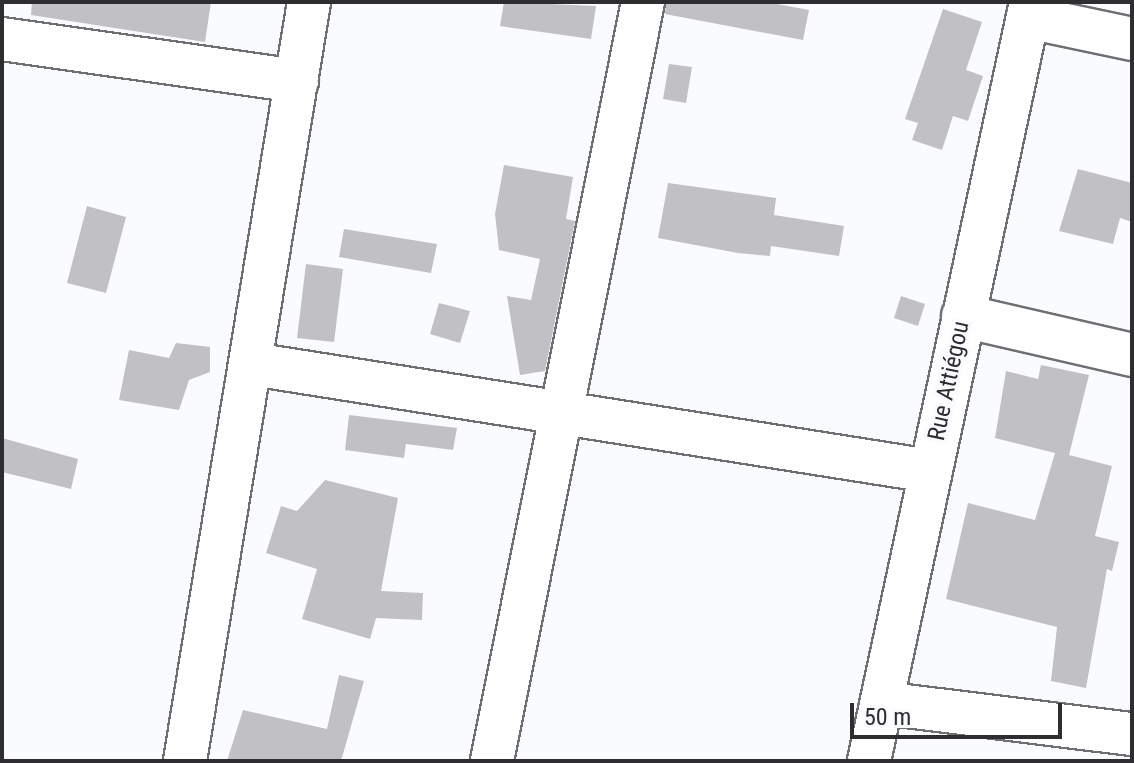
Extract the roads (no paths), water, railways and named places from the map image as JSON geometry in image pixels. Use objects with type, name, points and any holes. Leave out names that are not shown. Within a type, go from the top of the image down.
[{"type":"street","points":[[185,761],[309,2]]},
{"type":"street","points":[[492,761],[643,2]]},
{"type":"street","points":[[1029,10],[1132,39]]},
{"type":"street","name":"Rue Attiégou","points":[[869,761],[1029,10]]},
{"type":"street","points":[[2,39],[297,81]]},
{"type":"street","points":[[963,316],[1132,355]]},
{"type":"street","points":[[252,364],[930,471]]},
{"type":"street","points":[[882,703],[1132,734]]}]
